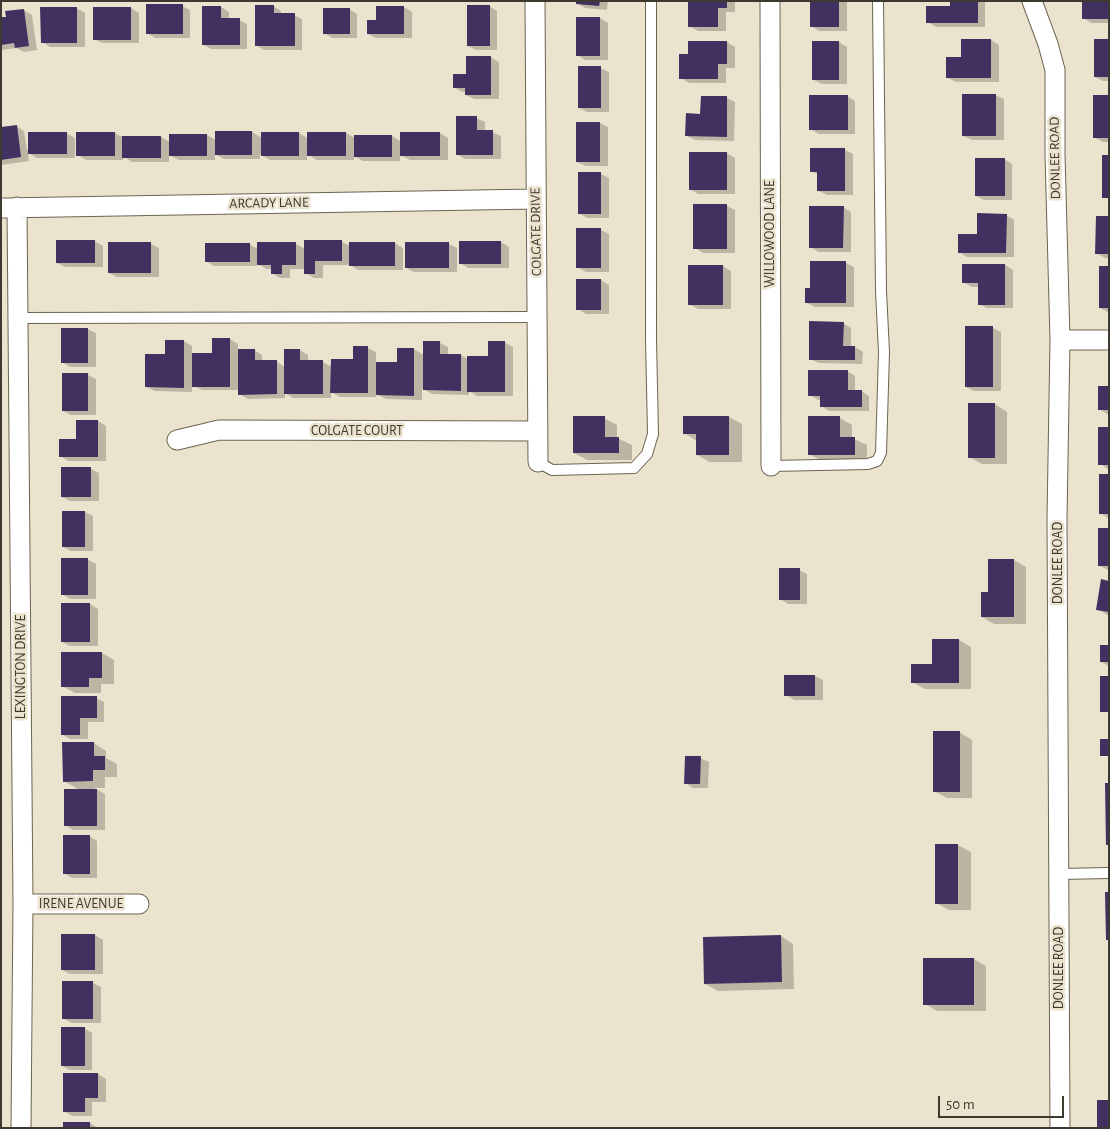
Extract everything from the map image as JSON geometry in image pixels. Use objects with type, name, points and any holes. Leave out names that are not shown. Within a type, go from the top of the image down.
[{"type":"street","name":"COLGATE DRIVE","points":[[535,1],[538,462]]},
{"type":"street","name":"WILLOWOOD LANE","points":[[770,1],[771,466]]},
{"type":"street","name":"DONLEE ROAD","points":[[1032,1],[1048,44],[1054,70],[1054,154],[1060,340],[1057,519],[1060,1128]]},
{"type":"street","name":"ARCADY LANE","points":[[9,207],[536,199]]},
{"type":"street","name":"LEXINGTON DRIVE","points":[[9,207],[18,318],[23,904],[21,1128]]},
{"type":"street","points":[[1060,340],[1109,340]]},
{"type":"street","name":"COLGATE COURT","points":[[176,440],[219,430],[538,431]]},
{"type":"street","name":"IRENE AVENUE","points":[[23,904],[139,904]]},
{"type":"lane","points":[[538,462],[552,470],[634,468],[647,454],[653,434],[651,339],[651,1]]},
{"type":"lane","points":[[771,466],[868,464],[877,461],[881,453],[884,352],[881,281],[878,1]]},
{"type":"lane","points":[[18,318],[537,317]]},
{"type":"lane","points":[[1059,874],[1109,873]]},
{"type":"building","points":[[576,1],[600,1],[599,6],[576,4]]},
{"type":"building","points":[[688,1],[727,1],[727,8],[718,8],[718,27],[688,27]]},
{"type":"building","points":[[810,1],[839,1],[839,27],[810,27]]},
{"type":"building","points":[[950,1],[978,1],[978,23],[926,23],[926,6],[950,6]]},
{"type":"building","points":[[1082,1],[1109,1],[1109,19],[1082,19]]},
{"type":"building","points":[[146,4],[183,4],[183,34],[146,34]]},
{"type":"building","points":[[255,5],[274,5],[274,13],[295,13],[295,46],[255,46]]},
{"type":"building","points":[[467,5],[490,5],[490,46],[467,46]]},
{"type":"building","points":[[202,6],[221,6],[221,18],[240,18],[240,45],[202,45]]},
{"type":"building","points":[[376,6],[404,6],[404,34],[367,34],[367,20],[376,20]]},
{"type":"building","points":[[40,7],[77,7],[77,43],[41,43]]},
{"type":"building","points":[[93,7],[131,7],[131,40],[93,40]]},
{"type":"building","points":[[323,8],[350,8],[350,34],[323,34]]},
{"type":"building","points":[[24,9],[29,46],[15,48],[14,43],[1,45],[1,17],[6,17],[5,11]]},
{"type":"building","points":[[576,17],[600,17],[600,56],[576,56]]},
{"type":"building","points":[[961,39],[991,39],[991,78],[946,78],[946,57],[961,57]]},
{"type":"building","points":[[1094,39],[1109,39],[1109,77],[1094,77]]},
{"type":"building","points":[[688,41],[727,41],[727,64],[718,64],[718,79],[679,79],[679,54],[688,54]]},
{"type":"building","points":[[812,41],[839,41],[839,80],[812,80]]},
{"type":"building","points":[[466,56],[491,56],[491,95],[465,95],[465,88],[453,88],[453,74],[466,74]]},
{"type":"building","points":[[578,66],[601,66],[601,108],[578,108]]},
{"type":"building","points":[[962,94],[996,94],[996,136],[962,136]]},
{"type":"building","points":[[809,95],[848,95],[848,130],[809,130]]},
{"type":"building","points":[[1093,95],[1109,95],[1109,138],[1093,138]]},
{"type":"building","points":[[701,96],[727,96],[727,137],[685,136],[686,113],[700,114]]},
{"type":"building","points":[[456,116],[477,116],[477,130],[493,130],[493,155],[456,155]]},
{"type":"building","points":[[576,122],[600,122],[600,162],[576,162]]},
{"type":"building","points":[[17,125],[21,157],[1,160],[1,127]]},
{"type":"building","points":[[215,131],[252,131],[252,155],[215,155]]},
{"type":"building","points":[[28,132],[67,132],[67,154],[28,154]]},
{"type":"building","points":[[76,132],[115,132],[115,156],[76,156]]},
{"type":"building","points":[[261,132],[299,132],[299,156],[261,156]]},
{"type":"building","points":[[307,132],[346,132],[346,156],[307,156]]},
{"type":"building","points":[[400,132],[440,132],[440,156],[400,156]]},
{"type":"building","points":[[169,134],[207,134],[207,156],[169,156]]},
{"type":"building","points":[[354,135],[392,135],[392,157],[354,157]]},
{"type":"building","points":[[122,136],[161,136],[161,158],[122,158]]},
{"type":"building","points":[[810,148],[845,148],[845,191],[817,191],[817,172],[810,172]]},
{"type":"building","points":[[689,152],[727,152],[727,190],[689,190]]},
{"type":"building","points":[[1102,155],[1109,155],[1109,198],[1102,198]]},
{"type":"building","points":[[975,158],[1005,158],[1005,196],[975,196]]},
{"type":"building","points":[[578,172],[601,172],[601,214],[578,214]]},
{"type":"building","points":[[693,204],[727,204],[727,249],[693,249]]},
{"type":"building","points":[[809,206],[844,206],[843,248],[809,248]]},
{"type":"building","points":[[977,213],[1007,214],[1006,253],[958,253],[958,234],[977,234]]},
{"type":"building","points":[[1096,216],[1109,216],[1109,254],[1095,254]]},
{"type":"building","points":[[576,228],[601,228],[601,268],[576,268]]},
{"type":"building","points":[[56,240],[95,240],[95,263],[56,263]]},
{"type":"building","points":[[304,240],[342,240],[342,261],[315,261],[315,274],[304,274]]},
{"type":"building","points":[[459,241],[501,241],[501,264],[459,264]]},
{"type":"building","points":[[108,242],[151,242],[151,273],[108,273]]},
{"type":"building","points":[[257,242],[296,242],[296,265],[282,265],[282,274],[271,274],[271,265],[257,265]]},
{"type":"building","points":[[349,242],[395,242],[395,266],[349,266]]},
{"type":"building","points":[[405,242],[449,242],[449,268],[405,268]]},
{"type":"building","points":[[205,243],[250,243],[250,262],[205,262]]},
{"type":"building","points":[[810,261],[846,261],[846,303],[805,303],[805,288],[810,288]]},
{"type":"building","points":[[962,264],[1005,264],[1005,305],[978,305],[978,283],[962,283]]},
{"type":"building","points":[[688,265],[723,265],[723,305],[688,305]]},
{"type":"building","points":[[1099,266],[1109,266],[1109,308],[1099,308]]},
{"type":"building","points":[[576,279],[601,279],[601,310],[576,310]]},
{"type":"building","points":[[809,321],[844,322],[843,346],[855,346],[855,360],[809,360]]},
{"type":"building","points":[[965,326],[993,326],[993,387],[965,387]]},
{"type":"building","points":[[61,328],[88,328],[88,363],[61,363]]},
{"type":"building","points":[[212,338],[230,338],[230,387],[192,387],[192,353],[212,353]]},
{"type":"building","points":[[165,340],[184,340],[184,388],[145,387],[145,354],[165,354]]},
{"type":"building","points":[[423,341],[440,341],[440,354],[461,354],[461,391],[423,390]]},
{"type":"building","points":[[488,341],[505,341],[505,392],[467,392],[467,356],[488,356]]},
{"type":"building","points":[[353,346],[368,346],[368,393],[330,393],[331,359],[353,359]]},
{"type":"building","points":[[397,348],[414,348],[414,396],[376,395],[376,362],[397,362]]},
{"type":"building","points":[[238,349],[255,349],[255,360],[277,360],[277,394],[238,395]]},
{"type":"building","points":[[284,349],[300,349],[300,360],[323,360],[323,394],[284,394]]},
{"type":"building","points":[[808,370],[848,370],[848,390],[862,390],[862,407],[820,407],[820,396],[808,396]]},
{"type":"building","points":[[62,373],[88,373],[88,411],[62,411]]},
{"type":"building","points":[[1098,386],[1109,386],[1109,410],[1098,410]]},
{"type":"building","points":[[968,403],[995,403],[995,458],[968,458]]},
{"type":"building","points":[[573,416],[605,416],[605,437],[619,437],[619,453],[573,453]]},
{"type":"building","points":[[683,416],[729,416],[729,455],[696,455],[696,434],[683,434]]},
{"type":"building","points":[[808,416],[840,416],[840,437],[855,437],[855,455],[808,455]]},
{"type":"building","points":[[76,420],[98,420],[98,457],[59,457],[59,439],[76,439]]},
{"type":"building","points":[[1098,427],[1109,427],[1109,465],[1098,465]]},
{"type":"building","points":[[61,467],[91,467],[91,497],[61,497]]},
{"type":"building","points":[[1099,474],[1109,474],[1109,514],[1099,514]]},
{"type":"building","points":[[62,511],[85,511],[85,547],[62,547]]},
{"type":"building","points":[[1098,528],[1109,528],[1109,566],[1098,566]]},
{"type":"building","points":[[61,558],[88,558],[88,595],[61,595]]},
{"type":"building","points":[[988,559],[1014,559],[1014,617],[981,617],[981,592],[988,592]]},
{"type":"building","points":[[779,568],[800,568],[800,600],[779,600]]},
{"type":"building","points":[[1101,579],[1109,581],[1109,612],[1096,610]]},
{"type":"building","points":[[61,603],[90,603],[90,642],[61,642]]},
{"type":"building","points":[[932,639],[959,639],[959,683],[911,683],[911,664],[932,664]]},
{"type":"building","points":[[1100,645],[1109,645],[1109,662],[1100,662]]},
{"type":"building","points":[[61,652],[102,652],[102,678],[89,678],[89,687],[61,687]]},
{"type":"building","points":[[784,675],[815,675],[815,696],[784,696]]},
{"type":"building","points":[[1100,676],[1109,676],[1109,712],[1100,712]]},
{"type":"building","points":[[61,696],[97,696],[97,718],[80,718],[80,735],[61,735]]},
{"type":"building","points":[[933,731],[960,731],[960,792],[933,792]]},
{"type":"building","points":[[1100,739],[1109,739],[1109,756],[1100,756]]},
{"type":"building","points":[[62,742],[94,742],[94,756],[105,756],[105,770],[93,770],[93,781],[63,782]]},
{"type":"building","points":[[685,756],[701,756],[700,784],[684,784]]},
{"type":"building","points":[[1105,783],[1109,783],[1109,845],[1106,845]]},
{"type":"building","points":[[64,789],[97,789],[97,826],[64,826]]},
{"type":"building","points":[[63,835],[90,835],[90,874],[63,874]]},
{"type":"building","points":[[935,844],[958,844],[958,904],[935,904]]},
{"type":"building","points":[[1105,892],[1109,892],[1109,940],[1106,940]]},
{"type":"building","points":[[61,934],[95,934],[95,970],[61,970]]},
{"type":"building","points":[[781,935],[782,982],[704,984],[703,937]]},
{"type":"building","points":[[923,958],[974,958],[974,1005],[923,1005]]},
{"type":"building","points":[[62,981],[93,981],[93,1019],[62,1019]]},
{"type":"building","points":[[61,1027],[85,1027],[85,1066],[61,1066]]},
{"type":"building","points":[[63,1073],[98,1073],[98,1098],[85,1098],[85,1112],[63,1112]]},
{"type":"building","points":[[1097,1100],[1109,1100],[1109,1128],[1097,1128]]},
{"type":"building","points":[[63,1122],[90,1122],[90,1128],[63,1128]]}]
